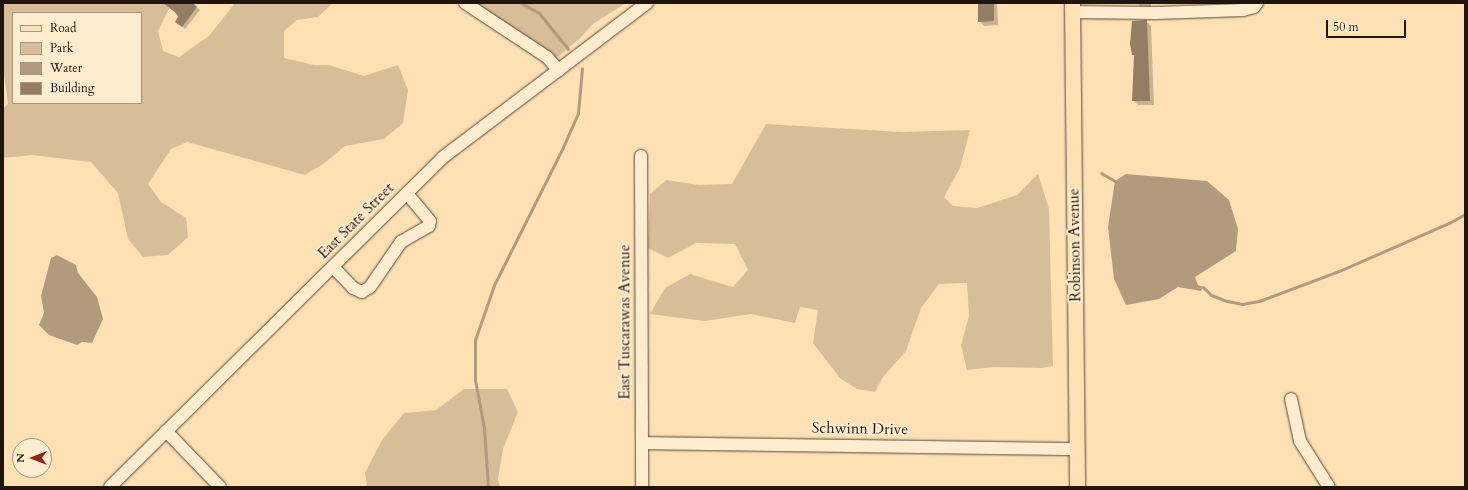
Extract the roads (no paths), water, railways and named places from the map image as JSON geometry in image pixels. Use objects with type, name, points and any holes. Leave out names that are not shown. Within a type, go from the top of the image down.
[{"type":"main road","name":"Robinson Avenue","points":[[1072,8],[1077,487]]},
{"type":"street","points":[[465,3],[548,57],[558,71]]},
{"type":"street","name":"East State Street","points":[[110,487],[442,158],[646,3]]},
{"type":"street","points":[[1072,8],[1156,13],[1243,10],[1254,7],[1258,3]]},
{"type":"street","name":"East Tuscarawas Avenue","points":[[641,156],[642,487]]},
{"type":"street","points":[[333,267],[353,288],[362,292],[370,286],[401,242],[429,226],[430,220],[407,194]]},
{"type":"street","points":[[1291,399],[1300,441],[1329,487]]},
{"type":"street","points":[[166,431],[220,487]]},
{"type":"street","name":"Schwinn Drive","points":[[642,443],[1077,449]]},
{"type":"water","points":[[1126,174],[1207,181],[1229,200],[1238,229],[1236,251],[1195,277],[1198,285],[1203,287],[1201,291],[1178,287],[1159,299],[1126,305],[1114,279],[1108,227],[1115,181]]},
{"type":"water","points":[[57,255],[76,265],[78,273],[97,297],[103,319],[92,343],[82,342],[77,345],[49,335],[39,325],[44,313],[41,296],[51,258]]},
{"type":"waterway","points":[[521,3],[539,13],[568,49]]},
{"type":"waterway","points":[[488,487],[484,428],[475,380],[475,340],[494,285],[563,147],[578,113],[582,68]]},
{"type":"waterway","points":[[1101,173],[1115,181]]},
{"type":"waterway","points":[[1203,287],[1211,295],[1227,301],[1242,304],[1259,301],[1339,271],[1449,223],[1465,214]]}]
